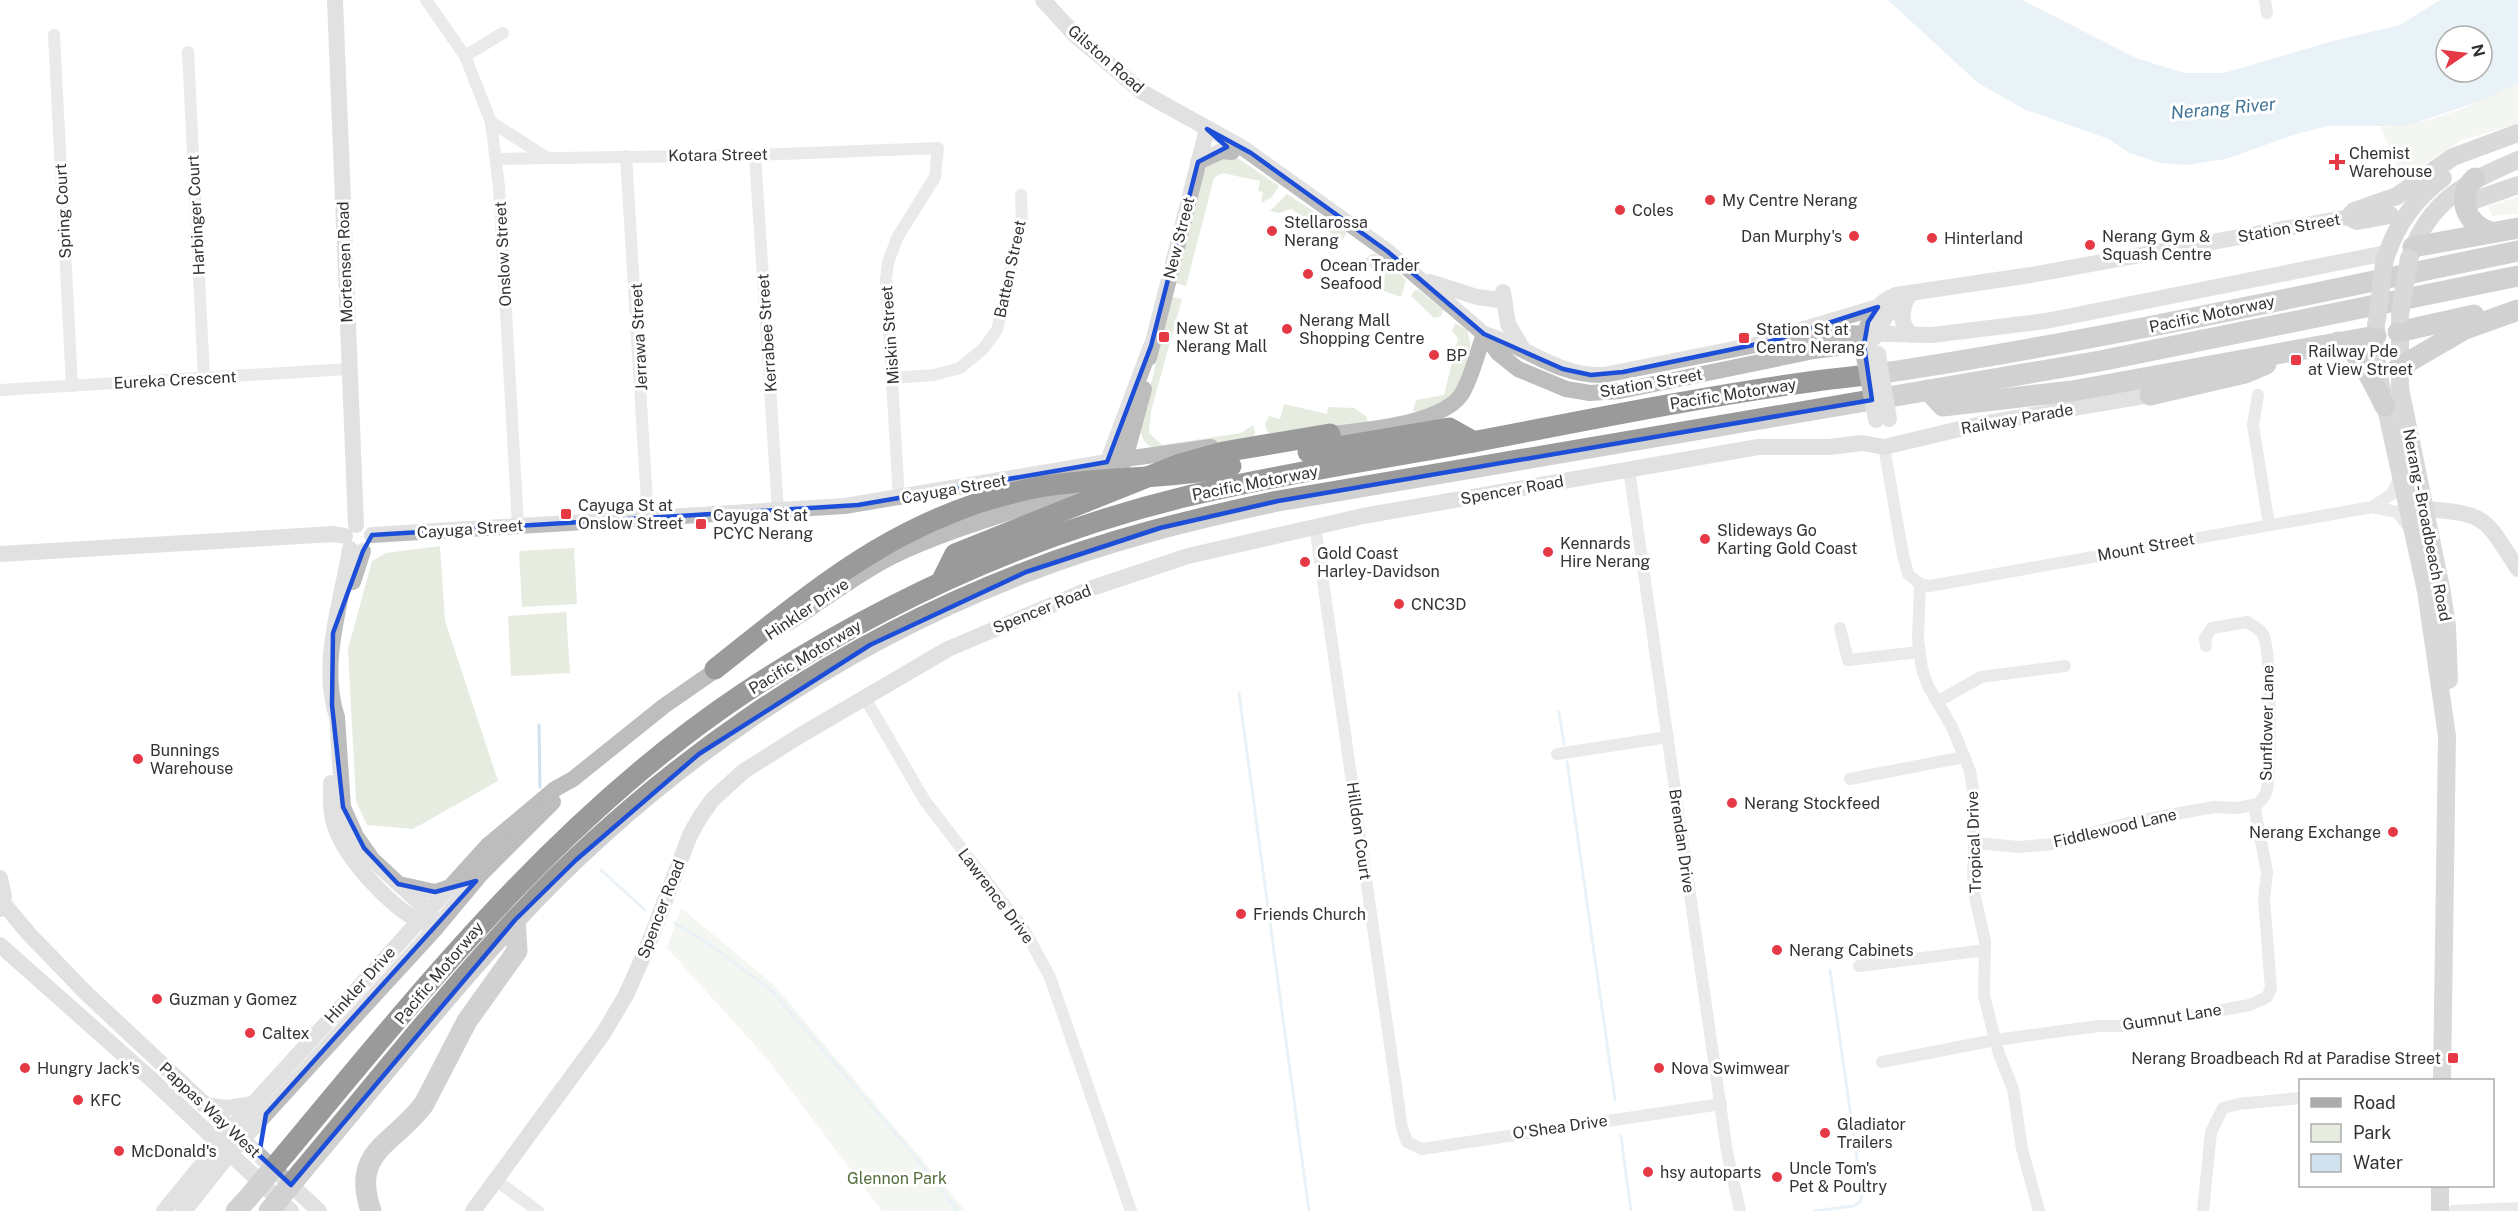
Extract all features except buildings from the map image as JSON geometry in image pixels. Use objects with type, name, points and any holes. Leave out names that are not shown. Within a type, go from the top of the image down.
[{"type":"highway","points":[[2475,178],[2465,195],[2466,211],[2476,225],[2490,232]]},
{"type":"highway","points":[[2411,253],[2490,232],[2518,228]]},
{"type":"highway","name":"Pacific Motorway","points":[[242,1205],[492,910],[554,848],[612,795],[659,755],[743,694],[857,624],[941,582],[1068,531],[1177,499],[1269,479],[1702,399],[1816,381],[1895,372],[2113,334],[2518,251]]},
{"type":"highway","name":"Pacific Motorway","points":[[269,1211],[515,920],[644,798],[742,723],[870,645],[1026,572],[1160,528],[1278,501],[2100,361],[2518,276]]},
{"type":"highway","points":[[2399,324],[2518,304]]},
{"type":"highway","points":[[2398,368],[2465,329],[2518,310]]},
{"type":"highway","points":[[1928,390],[1943,406],[1990,402],[2110,384],[2338,342],[2376,328]]},
{"type":"highway","points":[[2338,342],[2345,343],[2355,351],[2385,406]]},
{"type":"highway","points":[[2150,395],[2245,373],[2263,366],[2284,351]]},
{"type":"highway","points":[[715,669],[828,580],[874,550],[962,509],[1039,487],[1095,479],[1182,475],[1449,428],[1474,442]]},
{"type":"highway","points":[[941,582],[955,554],[1171,467],[1223,452],[1330,434]]},
{"type":"highway","points":[[370,1211],[365,1189],[367,1166],[373,1154],[416,1115],[424,1104],[467,1022],[517,951],[515,920]]},
{"type":"main road","points":[[2390,214],[2357,221],[2349,217],[2354,211],[2397,196],[2453,157],[2518,133]]},
{"type":"main road","points":[[2385,258],[2407,213],[2434,184],[2460,167],[2518,144]]},
{"type":"main road","points":[[2385,258],[2411,253],[2439,207],[2456,191],[2475,178],[2518,160]]},
{"type":"main road","points":[[2475,200],[2518,185]]},
{"type":"main road","name":"Nerang - Broadbeach Road","points":[[2411,253],[2399,324],[2398,368],[2415,518],[2447,736]]},
{"type":"main road","name":"Nerang - Broadbeach Road","points":[[2385,258],[2376,328],[2377,368],[2400,474],[2447,626],[2450,675],[2442,1079]]},
{"type":"main road","points":[[2376,328],[2399,324]]},
{"type":"main road","points":[[2440,1187],[2440,1211]]},
{"type":"street","name":"Mortensen Road","points":[[335,0],[353,540],[333,633],[332,705],[329,718],[332,811],[335,828],[349,854],[394,902],[423,916],[437,927]]},
{"type":"street","name":"Onslow Street","points":[[426,0],[465,57],[491,122],[497,159],[518,526]]},
{"type":"street","name":"Gilston Road","points":[[1043,0],[1076,36],[1142,92],[1251,153],[1418,277],[1484,334]]},
{"type":"street","points":[[465,57],[503,33]]},
{"type":"street","name":"Spring Court","points":[[54,35],[72,386]]},
{"type":"street","name":"Harbinger Court","points":[[188,52],[204,378]]},
{"type":"street","points":[[491,122],[546,157]]},
{"type":"street","name":"Gilston Road","points":[[1207,129],[1232,152],[1344,220]]},
{"type":"street","name":"New Street","points":[[1125,459],[1151,346],[1207,129]]},
{"type":"street","name":"Kotara Street","points":[[497,159],[755,155],[938,148]]},
{"type":"street","name":"Miskin Street","points":[[899,499],[886,297],[888,263],[897,238],[935,177],[938,148]]},
{"type":"street","points":[[1198,162],[1222,151],[1232,152]]},
{"type":"street","name":"Kerrabee Street","points":[[755,155],[778,511]]},
{"type":"street","name":"Jerrawa Street","points":[[626,156],[648,519]]},
{"type":"street","name":"Batten Street","points":[[893,378],[934,375],[960,368],[983,349],[997,330],[1022,220],[1021,195]]},
{"type":"street","name":"Station Street","points":[[1772,341],[1838,317],[1878,307],[1893,296],[2031,275],[2349,217]]},
{"type":"street","points":[[1869,342],[1912,335],[2046,321],[2385,258]]},
{"type":"street","points":[[1418,277],[1452,290],[1501,296],[1507,321],[1525,351]]},
{"type":"street","points":[[1910,294],[1902,318],[1905,327],[1912,335]]},
{"type":"street","points":[[1869,342],[1885,316],[1910,294]]},
{"type":"street","points":[[1878,307],[1871,315],[1869,342],[1883,420],[1884,447],[1903,555],[1908,574],[1920,584]]},
{"type":"street","name":"Station Street","points":[[1484,334],[1498,353],[1526,373],[1557,387],[1590,393],[1628,390],[1814,351],[1869,342]]},
{"type":"street","name":"Station Street","points":[[1484,334],[1525,351],[1555,367],[1598,375],[1814,335],[1869,342]]},
{"type":"street","name":"Cayuga Street","points":[[353,540],[366,526],[372,536],[845,506],[899,499],[1125,459],[1395,424],[1446,408],[1464,390],[1484,334]]},
{"type":"street","name":"New Street","points":[[1106,462],[1151,346]]},
{"type":"street","name":"Eureka Crescent","points":[[0,390],[349,369]]},
{"type":"street","name":"Railway Parade","points":[[1884,447],[1981,424],[2150,395]]},
{"type":"street","points":[[2258,395],[2253,425],[2269,525]]},
{"type":"street","points":[[1133,432],[1144,448],[1156,455]]},
{"type":"street","name":"Spencer Road","points":[[473,1211],[603,1034],[626,995],[647,948],[690,835],[712,799],[744,771],[948,649],[1092,588],[1188,556],[1315,526],[1758,447],[1828,447],[1862,443],[1884,447]]},
{"type":"street","name":"Hinkler Drive","points":[[164,1211],[206,1171],[260,1109],[331,1042],[437,927],[482,873],[573,779],[715,669],[853,579],[893,556],[941,536],[1107,480],[1125,459]]},
{"type":"street","name":"Hinkler Drive","points":[[1070,492],[1089,481],[1106,462]]},
{"type":"street","name":"Brendan Drive","points":[[1629,469],[1720,1104],[1739,1210]]},
{"type":"street","points":[[2372,507],[2392,494],[2400,474]]},
{"type":"street","name":"Mount Street","points":[[1920,584],[1941,584],[2372,507],[2415,518]]},
{"type":"street","points":[[2415,518],[2462,512],[2482,520],[2518,569]]},
{"type":"street","name":"Hilldon Court","points":[[1315,526],[1404,1137]]},
{"type":"street","points":[[0,555],[334,534],[353,540]]},
{"type":"street","name":"Tropical Drive","points":[[1920,584],[1919,652],[1928,686],[1952,727],[1970,771],[1975,803],[1976,843],[1973,888],[1985,950],[1984,996],[1995,1040],[2013,1089],[2022,1149],[2039,1211]]},
{"type":"street","name":"Sunflower Lane","points":[[2206,646],[2205,638],[2212,628],[2247,622],[2263,634],[2267,649],[2269,694],[2266,793],[2258,804],[2254,805],[2268,872],[2264,899],[2271,989]]},
{"type":"street","points":[[1840,628],[1848,660],[1919,652]]},
{"type":"street","points":[[1937,702],[1981,677],[2065,666]]},
{"type":"street","name":"Lawrence Drive","points":[[865,698],[925,801],[1037,949],[1050,977],[1131,1211]]},
{"type":"street","name":"Mortensen Road","points":[[332,705],[337,717],[343,807],[364,848],[398,884],[423,916]]},
{"type":"street","points":[[1557,754],[1668,737]]},
{"type":"street","points":[[1850,779],[1965,757]]},
{"type":"street","name":"Hinkler Drive","points":[[260,1109],[305,1046],[447,888],[504,830],[555,789],[573,779]]},
{"type":"street","name":"Fiddlewood Lane","points":[[1976,843],[2019,847],[2053,844],[2131,822],[2214,807],[2254,805]]},
{"type":"street","points":[[0,878],[3,885],[2,906]]},
{"type":"street","points":[[398,884],[435,892],[447,888]]},
{"type":"street","points":[[394,902],[400,929],[395,946]]},
{"type":"street","name":"Pappas Way West","points":[[2,906],[86,993],[319,1211]]},
{"type":"street","name":"Pappas Way West","points":[[0,945],[291,1211]]},
{"type":"street","points":[[1859,966],[1985,950]]},
{"type":"street","name":"Gumnut Lane","points":[[1882,1062],[1995,1040],[2099,1026],[2133,1026],[2250,1005],[2267,997],[2271,989]]},
{"type":"street","points":[[305,1046],[331,1042]]},
{"type":"street","points":[[2204,1211],[2211,1132],[2223,1108],[2299,1098]]},
{"type":"street","name":"O'Shea Drive","points":[[1404,1137],[1407,1142],[1422,1149],[1720,1104]]},
{"type":"street","points":[[204,1105],[260,1109],[259,1155]]},
{"type":"street","points":[[195,1121],[206,1171],[249,1171]]},
{"type":"street","name":"Hinkler Drive","points":[[184,1211],[206,1171]]},
{"type":"street","points":[[497,1181],[538,1211]]},
{"type":"street","points":[[2453,1211],[2518,1208]]},
{"type":"highlighted area","points":[[1207,129],[1251,153],[1387,251],[1484,334],[1563,369],[1591,375],[1623,372],[1772,341],[1878,307],[1868,322],[1864,345],[1872,400],[1278,501],[1160,528],[1026,572],[870,645],[699,754],[576,860],[515,920],[291,1185],[259,1155],[266,1114],[476,881],[435,892],[398,884],[364,848],[343,807],[332,705],[333,633],[363,551],[372,535],[858,505],[1107,462],[1151,346],[1198,162],[1227,147]]},
{"type":"green space","points":[[2518,83],[2518,124],[2462,140],[2415,170],[2401,175],[2380,127],[2416,123],[2451,113]]},
{"type":"green space","points":[[1227,155],[1239,159],[1279,186],[1272,197],[1261,203],[1263,192],[1258,191],[1260,181],[1222,173],[1214,178],[1186,286],[1176,283],[1204,172],[1208,164]]},
{"type":"green space","points":[[1287,194],[1347,233],[1342,240],[1291,209],[1279,213],[1270,211]]},
{"type":"green space","points":[[2518,197],[2518,214],[2492,216],[2488,206]]},
{"type":"green space","points":[[1371,254],[1376,254],[1406,280],[1401,297],[1384,291],[1385,271],[1365,266],[1364,260]]},
{"type":"green space","points":[[1419,290],[1443,310],[1441,316],[1434,318],[1411,296],[1414,291]]},
{"type":"green space","points":[[1172,297],[1182,299],[1151,411],[1149,433],[1162,445],[1241,433],[1253,425],[1255,432],[1253,438],[1162,450],[1153,448],[1144,441],[1140,429]]},
{"type":"green space","points":[[1455,323],[1467,330],[1470,343],[1466,371],[1450,396],[1439,405],[1427,410],[1413,411],[1416,400],[1444,395],[1458,338],[1452,331]]},
{"type":"green space","points":[[1284,404],[1327,414],[1328,407],[1354,408],[1366,416],[1368,423],[1273,435],[1267,431],[1265,424],[1269,416],[1280,419]]},
{"type":"green space","points":[[440,546],[445,621],[498,781],[413,829],[367,825],[356,801],[348,649],[372,561],[386,553]]},
{"type":"green space","points":[[574,548],[577,604],[522,607],[519,551]]},
{"type":"green space","points":[[566,612],[570,673],[511,676],[508,616]]},
{"type":"green space","name":"Glennon Park","points":[[681,908],[772,983],[966,1211],[882,1211],[769,1061],[667,948]]},
{"type":"water","name":"Nerang River","points":[[1888,0],[2022,0],[2136,58],[2184,73],[2224,73],[2333,41],[2400,25],[2440,0],[2518,0],[2518,83],[2483,100],[2406,126],[2328,126],[2293,135],[2226,159],[2186,165],[2161,163],[2129,153],[2109,139],[2026,110],[1978,83]]},
{"type":"waterway","points":[[1239,693],[1309,1211]]},
{"type":"waterway","points":[[1559,712],[1564,744]]},
{"type":"waterway","points":[[539,725],[540,787]]},
{"type":"waterway","points":[[1567,762],[1615,1100]]},
{"type":"waterway","points":[[601,870],[645,910]]},
{"type":"waterway","points":[[675,923],[709,944],[771,990],[908,1148],[958,1211]]},
{"type":"waterway","points":[[1815,1211],[1853,1206],[1860,1202],[1862,1194],[1830,970]]},
{"type":"waterway","points":[[1621,1136],[1631,1211]]},
{"type":"place","name":"Chemist Warehouse","points":[[2337,162]]},
{"type":"place","name":"My Centre Nerang","points":[[1710,200]]},
{"type":"place","name":"Coles","points":[[1620,210]]},
{"type":"place","name":"Stellarossa Nerang","points":[[1272,231]]},
{"type":"place","name":"Dan Murphy's","points":[[1854,236]]},
{"type":"place","name":"Hinterland","points":[[1932,238]]},
{"type":"place","name":"Nerang Gym & Squash Centre","points":[[2090,245]]},
{"type":"place","name":"Ocean Trader Seafood","points":[[1308,274]]},
{"type":"place","name":"Nerang Mall Shopping Centre","points":[[1287,329]]},
{"type":"place","name":"New St at Nerang Mall","points":[[1164,337]]},
{"type":"place","name":"Station St at Centro Nerang","points":[[1744,338]]},
{"type":"place","name":"BP","points":[[1434,355]]},
{"type":"place","name":"Railway Pde at View Street","points":[[2296,360]]},
{"type":"place","name":"Cayuga St at Onslow Street","points":[[566,514]]},
{"type":"place","name":"Cayuga St at PCYC Nerang","points":[[701,524]]},
{"type":"place","name":"Slideways Go Karting Gold Coast","points":[[1705,539]]},
{"type":"place","name":"Kennards Hire Nerang","points":[[1548,552]]},
{"type":"place","name":"Gold Coast Harley-Davidson","points":[[1305,562]]},
{"type":"place","name":"CNC3D","points":[[1399,604]]},
{"type":"place","name":"Bunnings Warehouse","points":[[138,759]]},
{"type":"place","name":"Nerang Stockfeed","points":[[1732,803]]},
{"type":"place","name":"Nerang Exchange","points":[[2393,832]]},
{"type":"place","name":"Friends Church","points":[[1241,914]]},
{"type":"place","name":"Nerang Cabinets","points":[[1777,950]]},
{"type":"place","name":"Guzman y Gomez","points":[[157,999]]},
{"type":"place","name":"Caltex","points":[[250,1033]]},
{"type":"place","name":"Nerang Broadbeach Rd at Paradise Street","points":[[2453,1058]]},
{"type":"place","name":"Hungry Jack's","points":[[25,1068]]},
{"type":"place","name":"Nova Swimwear","points":[[1659,1068]]},
{"type":"place","name":"KFC","points":[[78,1100]]},
{"type":"place","name":"Gladiator Trailers","points":[[1825,1133]]},
{"type":"place","name":"McDonald's","points":[[119,1151]]},
{"type":"place","name":"hsy autoparts","points":[[1648,1172]]},
{"type":"place","name":"Uncle Tom's Pet & Poultry","points":[[1777,1177]]}]
